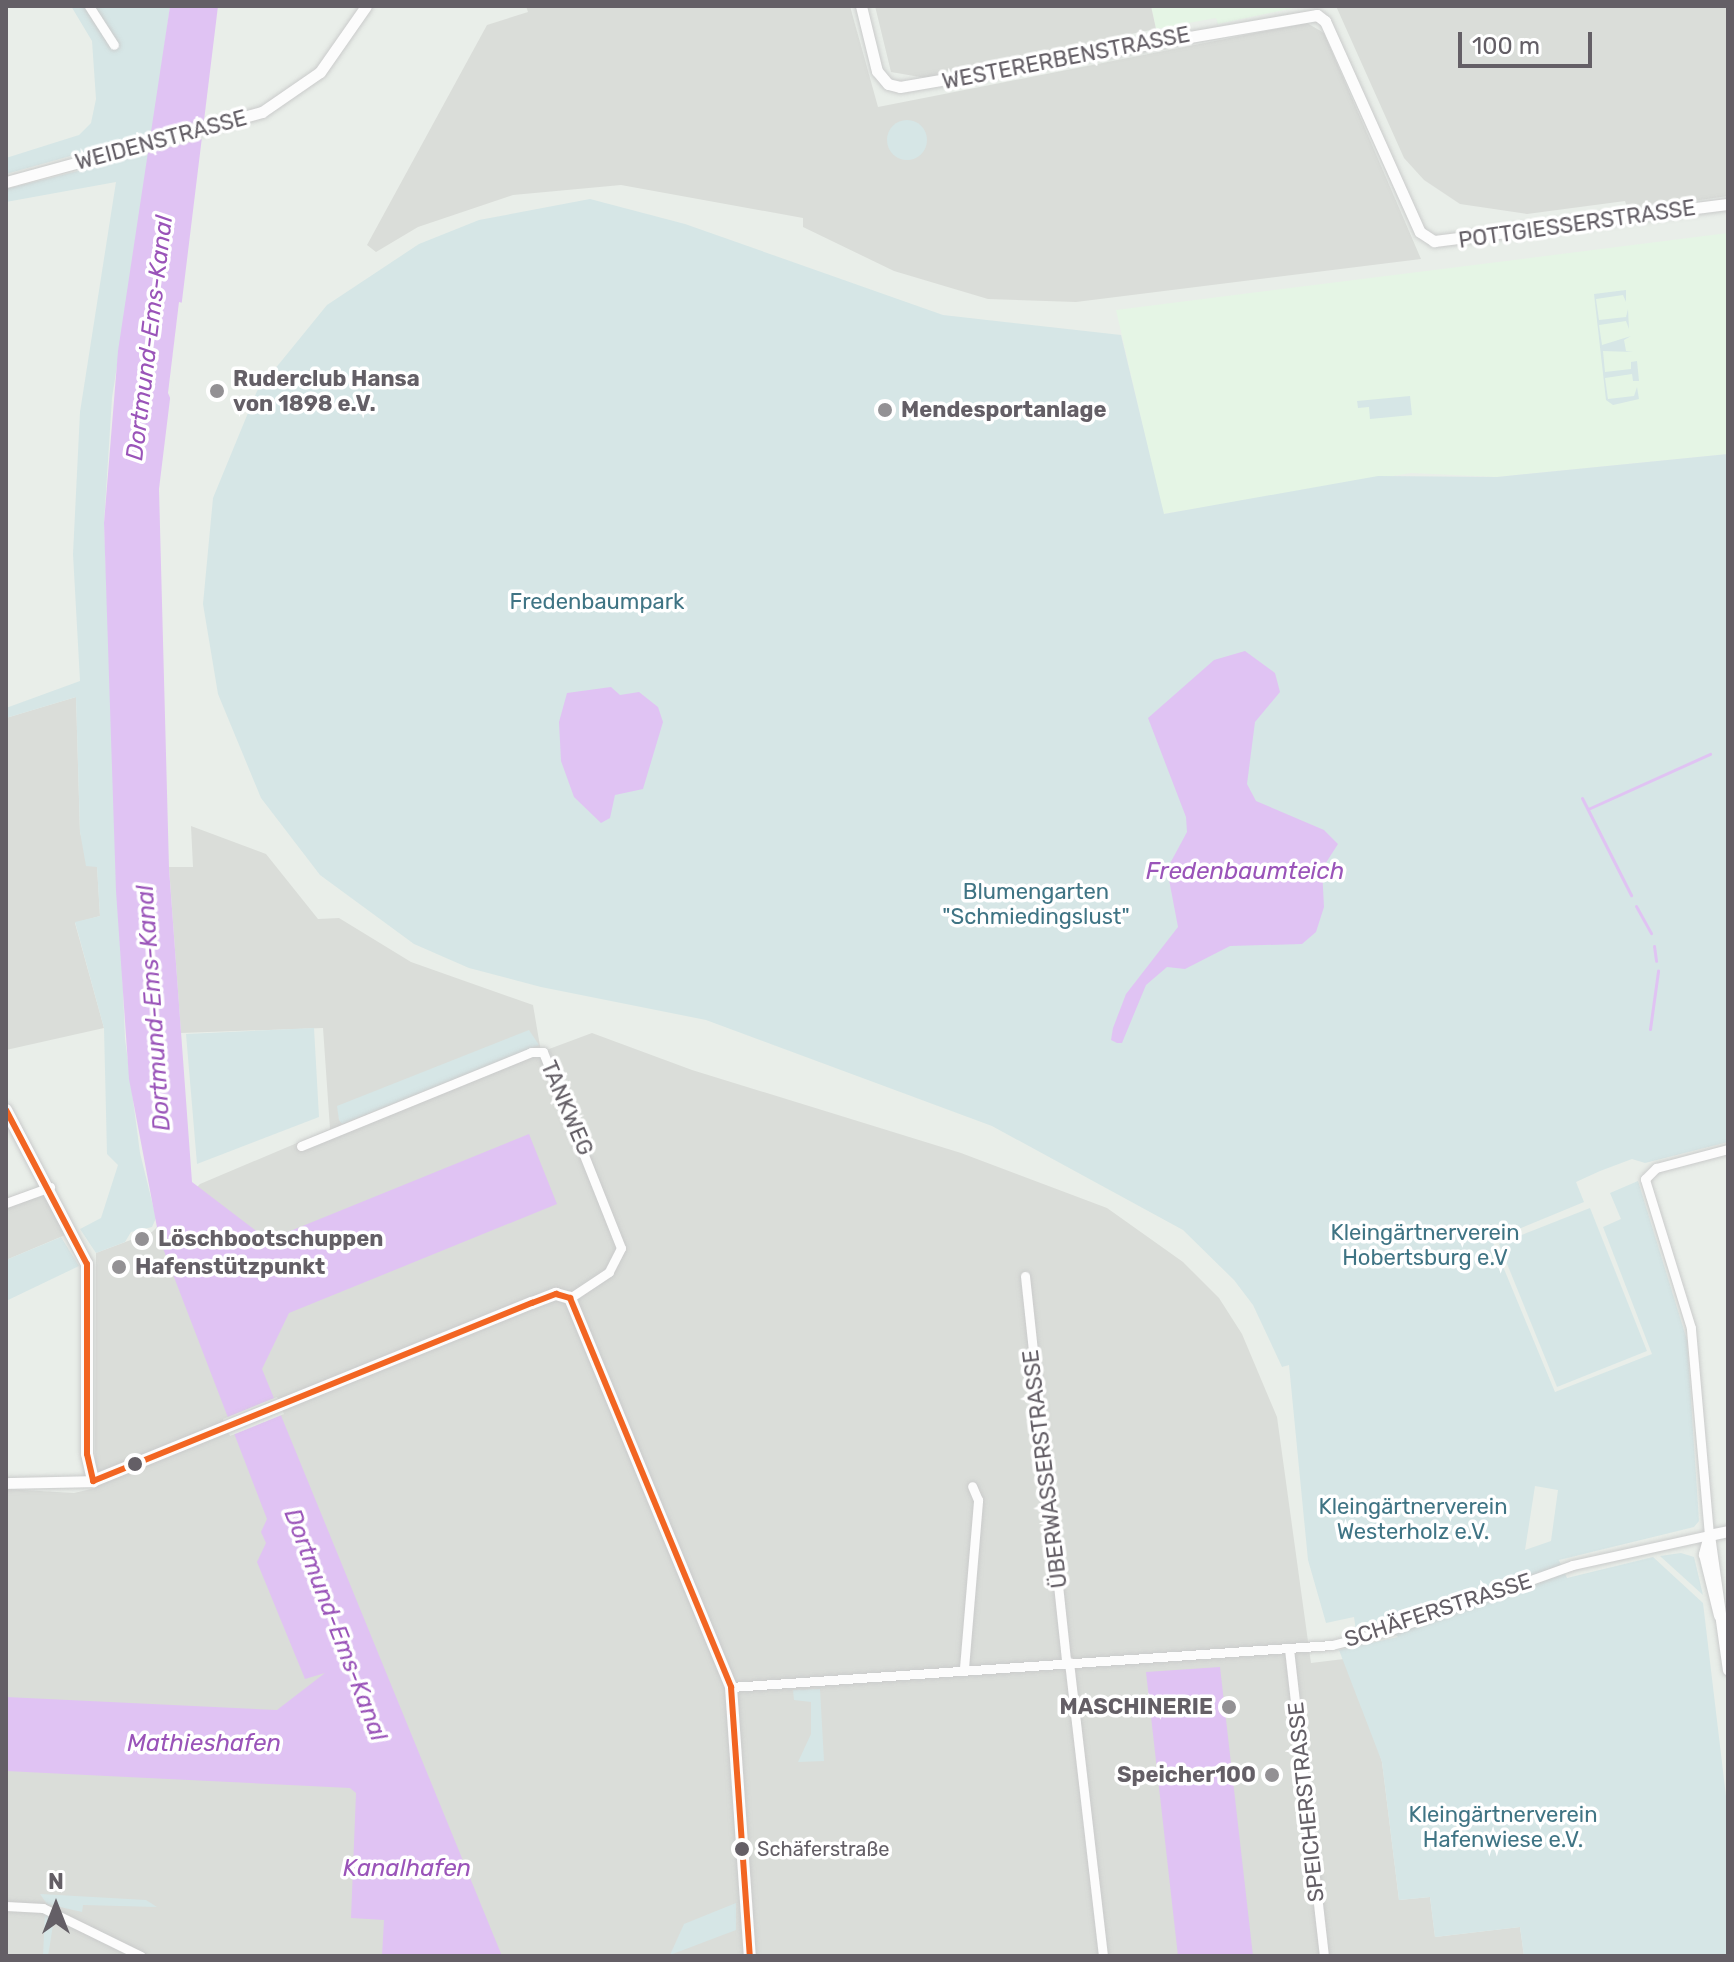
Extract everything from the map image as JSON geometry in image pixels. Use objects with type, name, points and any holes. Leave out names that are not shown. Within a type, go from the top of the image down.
[{"type":"main road","points":[[6,1110],[50,1187],[88,1268],[87,1454],[93,1481],[544,1298],[556,1294],[570,1298],[731,1687],[750,1956]]},
{"type":"street","points":[[89,6],[114,45]]},
{"type":"street","name":"WEIDENSTRASSE","points":[[6,182],[223,125],[281,103],[308,82],[337,52],[366,6]]},
{"type":"street","name":"WESTERERBENSTRASSE","points":[[861,6],[877,71],[900,87],[1302,15],[1325,21]]},
{"type":"street","name":"POTTGIESSERSTRASSE","points":[[1325,21],[1420,232],[1434,241],[1728,204]]},
{"type":"street","name":"TANKWEG","points":[[301,1146],[531,1052],[543,1052],[621,1248],[609,1272],[570,1298]]},
{"type":"street","points":[[1728,1149],[1646,1173],[1691,1328],[1709,1535],[1704,1554],[1724,1619],[1728,1670]]},
{"type":"street","points":[[6,1203],[50,1187]]},
{"type":"street","name":"ÜBERWASSERSTRASSE","points":[[1025,1276],[1103,1956]]},
{"type":"street","points":[[6,1483],[93,1481]]},
{"type":"street","points":[[964,1668],[978,1500],[972,1486]]},
{"type":"street","points":[[1709,1535],[1728,1531]]},
{"type":"street","name":"SCHÄFERSTRASSE","points":[[731,1687],[964,1668],[1289,1649],[1353,1640],[1582,1562],[1709,1535]]},
{"type":"street","name":"SPEICHERSTRASSE","points":[[1289,1649],[1324,1956]]},
{"type":"street","points":[[6,1906],[43,1908],[141,1956]]},
{"type":"shaded area","points":[[526,6],[850,6],[878,107],[1307,23],[1324,33],[1421,259],[1076,302],[988,299],[894,271],[803,227],[803,218],[621,185],[513,195],[418,227],[376,252],[367,245],[487,25],[528,12]]},
{"type":"shaded area","points":[[875,6],[1151,6],[1156,29],[1131,34],[1131,40],[1089,43],[1088,48],[926,78],[891,72]]},
{"type":"shaded area","points":[[1151,6],[1303,6],[1218,24],[1216,18],[1156,29]]},
{"type":"shaded area","points":[[1336,6],[1728,7],[1728,196],[1628,210],[1625,201],[1527,214],[1460,204],[1424,180],[1404,158]]},
{"type":"shaded area","points":[[1728,233],[1728,454],[1497,477],[1411,473],[1163,514],[1116,310]]},
{"type":"shaded area","points":[[76,697],[80,832],[89,865],[97,866],[100,916],[75,923],[104,1028],[6,1050],[6,718]]},
{"type":"shaded area","points":[[191,826],[266,854],[318,919],[339,918],[411,962],[533,1005],[541,1052],[592,1033],[692,1070],[961,1153],[1107,1208],[1183,1262],[1219,1298],[1242,1334],[1277,1417],[1311,1663],[1344,1659],[1368,1716],[1382,1762],[1399,1900],[1430,1897],[1435,1937],[1520,1927],[1524,1956],[6,1956],[6,1489],[74,1493],[95,1488],[96,1253],[152,1232],[200,1184],[330,1129],[323,1028],[181,1033],[169,867],[193,867]]},
{"type":"shaded area","points":[[44,1185],[70,1233],[6,1260],[6,1198]]},
{"type":"green space","points":[[71,6],[170,6],[153,133],[6,174],[6,158],[79,135],[91,123],[96,99],[92,41]]},
{"type":"green space","points":[[907,120],[921,126],[927,140],[921,154],[907,160],[893,154],[887,140],[893,126]]},
{"type":"green space","points":[[150,153],[112,398],[104,523],[125,1039],[140,1153],[156,1218],[152,1227],[131,1232],[125,1242],[96,1253],[80,1229],[101,1218],[118,1165],[107,1154],[104,1028],[75,922],[100,916],[97,867],[86,866],[80,832],[76,697],[6,718],[6,708],[80,681],[73,554],[80,412],[116,182],[6,202],[6,189]]},
{"type":"green space","name":"Fredenbaumpark","points":[[590,199],[685,224],[943,315],[1121,335],[1164,514],[1378,476],[1497,477],[1728,454],[1728,1142],[1645,1163],[1632,1159],[1600,1171],[1576,1182],[1584,1202],[1492,1240],[1555,1392],[1652,1354],[1603,1227],[1621,1219],[1610,1193],[1638,1181],[1687,1340],[1699,1521],[1694,1527],[1559,1560],[1567,1578],[1653,1557],[1703,1603],[1728,1813],[1728,1956],[1524,1956],[1520,1927],[1435,1937],[1430,1897],[1399,1900],[1382,1762],[1339,1650],[1398,1637],[1383,1623],[1356,1631],[1354,1617],[1326,1623],[1308,1560],[1289,1365],[1282,1367],[1253,1305],[1234,1280],[1183,1230],[992,1126],[706,1020],[541,987],[469,968],[414,944],[320,875],[261,798],[218,694],[203,604],[213,498],[257,391],[327,305],[419,244],[479,220]],"holes":[[[1535,1486],[1558,1490],[1551,1541],[1525,1550]]]},
{"type":"green space","points":[[1626,290],[1626,302],[1623,295],[1596,299],[1599,320],[1626,317],[1628,309],[1629,329],[1626,321],[1599,325],[1602,345],[1631,336],[1624,340],[1626,351],[1633,352],[1603,351],[1605,372],[1631,369],[1631,362],[1637,361],[1639,381],[1633,381],[1632,374],[1605,378],[1608,399],[1634,396],[1637,387],[1639,399],[1613,405],[1606,400],[1594,294]]},
{"type":"green space","points":[[1410,396],[1412,415],[1370,419],[1369,407],[1358,408],[1357,401]]},
{"type":"green space","points":[[314,1028],[319,1117],[197,1164],[186,1034]]},
{"type":"green space","points":[[529,1030],[539,1045],[342,1124],[339,1120],[337,1106]]},
{"type":"green space","points":[[1590,1208],[1647,1351],[1557,1387],[1499,1244]]},
{"type":"green space","points":[[61,1237],[79,1266],[6,1301],[6,1260]]},
{"type":"green space","points":[[1681,1553],[1694,1557],[1703,1595],[1660,1556]]},
{"type":"green space","points":[[820,1689],[824,1761],[798,1762],[811,1734],[811,1702],[794,1700],[793,1690]]},
{"type":"green space","points":[[40,1894],[146,1900],[157,1907],[83,1905],[82,1912],[47,1904]]},
{"type":"green space","points":[[736,1903],[736,1930],[670,1955],[684,1924]]},
{"type":"green space","points":[[45,1913],[54,1919],[48,1956],[43,1956]]},
{"type":"water","points":[[170,6],[218,6],[159,489],[169,868],[192,1182],[268,1240],[529,1134],[557,1204],[289,1313],[262,1369],[502,1956],[382,1956],[384,1920],[351,1918],[356,1793],[350,1788],[6,1771],[6,1697],[277,1710],[325,1673],[305,1679],[257,1562],[266,1543],[261,1532],[267,1519],[159,1238],[129,1079],[116,891],[104,523],[118,351]]},
{"type":"water","name":"Fredenbaumteich","points":[[1245,651],[1275,673],[1280,692],[1255,722],[1247,784],[1256,801],[1324,830],[1338,844],[1322,869],[1324,907],[1316,932],[1302,944],[1230,946],[1185,969],[1167,967],[1146,985],[1122,1043],[1117,1043],[1111,1040],[1113,1028],[1126,994],[1178,927],[1167,869],[1187,832],[1186,817],[1148,718],[1214,660]]},
{"type":"water","points":[[611,687],[620,695],[639,692],[658,707],[663,722],[643,789],[615,795],[610,818],[601,823],[574,797],[561,761],[559,722],[567,693]]},
{"type":"water","points":[[1220,1667],[1253,1956],[1178,1956],[1146,1672]]},
{"type":"pier","points":[[204,122],[202,139],[145,153],[148,136]]},
{"type":"pier","points":[[179,302],[183,303],[171,400],[168,393]]},
{"type":"pier","points":[[277,1397],[284,1414],[230,1436],[223,1419]]},
{"type":"waterway","points":[[1588,809],[1710,754]]},
{"type":"waterway","points":[[1582,798],[1631,895]]},
{"type":"waterway","points":[[1636,906],[1651,933]]},
{"type":"waterway","points":[[1654,946],[1656,961]]},
{"type":"waterway","points":[[1650,1029],[1658,971]]},
{"type":"transit line","points":[[6,1110],[87,1264],[87,1454],[93,1481]]},
{"type":"transit line","points":[[93,1481],[532,1303],[556,1294],[570,1298]]},
{"type":"transit line","points":[[570,1298],[731,1687],[750,1956]]},
{"type":"place","name":"Ruderclub Hansa von 1898 e.V.","points":[[217,391]]},
{"type":"place","name":"Mendesportanlage","points":[[885,410]]},
{"type":"place","name":"Löschbootschuppen","points":[[142,1239]]},
{"type":"place","name":"Hafenstützpunkt","points":[[119,1267]]},
{"type":"place","name":"MASCHINERIE","points":[[1229,1707]]},
{"type":"place","name":"Speicher100","points":[[1272,1775]]},
{"type":"place","name":"Schäferstraße","points":[[742,1849]]},
{"type":"water label","name":"Dortmund-Ems-Kanal","points":[[150,338]]},
{"type":"water label","name":"Dortmund-Ems-Kanal","points":[[154,1008]]},
{"type":"water label","name":"Dortmund-Ems-Kanal","points":[[335,1625]]},
{"type":"water label","name":"Mathieshafen","points":[[204,1744]]},
{"type":"water label","name":"Kanalhafen","points":[[407,1869]]},
{"type":"park label","name":"Blumengarten \"Schmiedingslust\"","points":[[1036,904]]},
{"type":"park label","name":"Kleingärtnerverein Hobertsburg e.V","points":[[1425,1244]]},
{"type":"park label","name":"Kleingärtnerverein Westerholz e.V.","points":[[1413,1518]]},
{"type":"park label","name":"Kleingärtnerverein Hafenwiese e.V.","points":[[1503,1826]]}]
